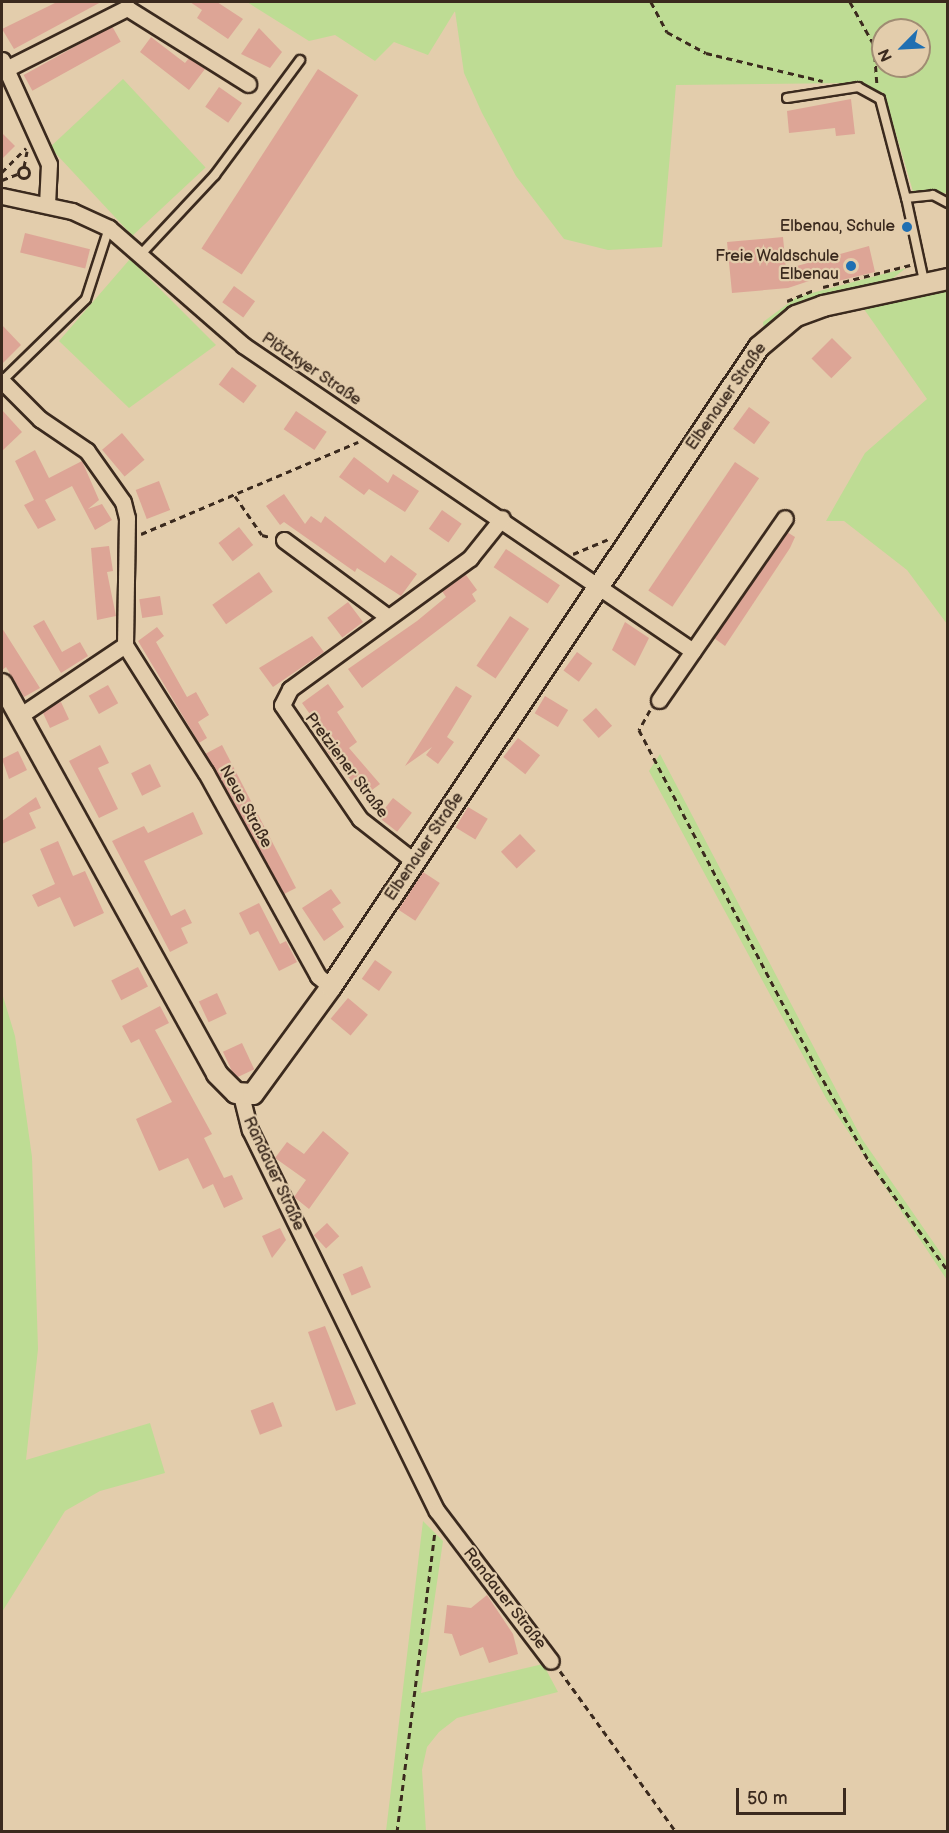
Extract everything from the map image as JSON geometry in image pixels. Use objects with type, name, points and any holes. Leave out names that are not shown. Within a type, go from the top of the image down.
[{"type":"street","points":[[47,205],[49,164],[4,65],[127,8],[248,84]]},
{"type":"street","name":"Plötzkyer Straße","points":[[2,196],[47,205],[109,228],[141,254],[225,331],[370,432],[502,518],[600,586]]},
{"type":"street","name":"Elbenauer Straße","points":[[241,1095],[262,1087],[332,987],[759,347],[778,328],[823,306],[924,281],[948,279]]},
{"type":"street","points":[[2,381],[98,463],[123,502],[125,534],[125,645],[21,715]]},
{"type":"street","name":"Pretziener Straße","points":[[415,862],[360,819],[282,705],[291,689],[470,558],[502,518]]},
{"type":"street","points":[[659,700],[785,518]]},
{"type":"street","points":[[284,540],[388,616]]},
{"type":"street","points":[[600,586],[693,651]]},
{"type":"street","name":"Neue Straße","points":[[125,645],[206,774],[318,976],[332,987]]},
{"type":"street","name":"Randauer Straße","points":[[2,684],[218,1074],[241,1095],[250,1130],[437,1511],[551,1661]]},
{"type":"lane","points":[[141,254],[215,175],[300,60]]},
{"type":"lane","points":[[787,98],[858,87],[880,99],[906,198],[924,281]]},
{"type":"lane","points":[[906,198],[933,195],[948,203]]},
{"type":"lane","points":[[2,381],[86,299],[109,228]]},
{"type":"path","points":[[651,2],[667,32],[706,53],[858,87]]},
{"type":"path","points":[[850,2],[874,45],[880,99]]},
{"type":"path","points":[[2,172],[28,146],[24,167],[27,177],[18,174]]},
{"type":"path","points":[[2,180],[18,174],[24,167]]},
{"type":"path","points":[[125,534],[147,534],[235,496],[370,432]]},
{"type":"path","points":[[235,496],[262,535],[284,540]]},
{"type":"path","points":[[659,700],[639,730],[846,1123],[948,1271]]},
{"type":"path","points":[[397,1832],[437,1511]]},
{"type":"path","points":[[551,1661],[676,1832]]},
{"type":"green space","points":[[247,2],[947,2],[947,193],[914,195],[884,93],[853,83],[676,85],[662,247],[608,250],[564,239],[516,176],[482,113],[464,73],[455,11],[428,55],[394,42],[375,61],[335,35],[309,41]]},
{"type":"green space","points":[[123,79],[206,167],[132,236],[50,147]]},
{"type":"green space","points":[[130,259],[216,345],[129,408],[59,341]]},
{"type":"green space","points":[[906,268],[892,279],[808,305],[764,329],[763,322],[797,297]]},
{"type":"green space","points":[[947,287],[947,624],[907,570],[844,521],[826,521],[865,453],[927,399],[859,302]]},
{"type":"green space","points":[[660,754],[862,1139],[947,1262],[947,1280],[827,1100],[649,771]]},
{"type":"green space","points":[[2,993],[15,1036],[32,1157],[38,1349],[26,1460],[150,1423],[165,1473],[100,1491],[65,1511],[2,1612]]},
{"type":"green space","points":[[423,1521],[443,1541],[421,1693],[543,1664],[558,1692],[457,1718],[439,1732],[427,1747],[422,1770],[426,1831],[386,1831]]},
{"type":"building","points":[[57,2],[101,2],[14,49],[2,29]]},
{"type":"building","points":[[190,2],[217,2],[243,19],[228,39],[197,18],[202,10]]},
{"type":"building","points":[[112,26],[121,42],[32,91],[24,75]]},
{"type":"building","points":[[259,28],[282,52],[270,68],[241,54]]},
{"type":"building","points":[[151,37],[185,63],[189,58],[205,69],[189,90],[140,52]]},
{"type":"building","points":[[318,69],[358,95],[242,275],[201,248]]},
{"type":"building","points":[[219,87],[242,103],[228,123],[205,107]]},
{"type":"building","points":[[851,99],[855,134],[836,136],[835,128],[789,133],[787,111]]},
{"type":"building","points":[[2,133],[15,146],[2,159]]},
{"type":"building","points":[[25,233],[90,249],[85,269],[20,252]]},
{"type":"building","points":[[783,237],[786,269],[869,246],[875,272],[838,281],[836,272],[788,288],[732,293],[727,242]]},
{"type":"building","points":[[234,286],[255,301],[243,317],[222,302]]},
{"type":"building","points":[[2,325],[21,345],[2,364]]},
{"type":"building","points":[[832,338],[852,358],[831,378],[811,359]]},
{"type":"building","points":[[232,367],[257,386],[244,403],[219,385]]},
{"type":"building","points":[[749,407],[770,422],[754,444],[733,429]]},
{"type":"building","points":[[2,410],[22,432],[2,451]]},
{"type":"building","points":[[296,411],[327,432],[314,450],[284,429]]},
{"type":"building","points":[[122,433],[144,460],[125,477],[102,450]]},
{"type":"building","points":[[35,450],[49,478],[82,461],[99,500],[88,509],[102,504],[112,520],[95,530],[72,486],[45,500],[56,520],[38,529],[24,505],[34,500],[15,461]]},
{"type":"building","points":[[354,457],[388,483],[393,474],[419,491],[405,512],[369,489],[364,495],[339,477]]},
{"type":"building","points":[[735,462],[759,478],[672,607],[648,591]]},
{"type":"building","points":[[159,481],[170,510],[147,519],[136,490]]},
{"type":"building","points":[[284,494],[305,524],[311,516],[321,523],[325,516],[385,563],[391,555],[417,574],[401,596],[357,568],[355,572],[284,522],[280,525],[266,506]]},
{"type":"building","points":[[442,510],[462,524],[448,543],[429,529]]},
{"type":"building","points":[[239,527],[253,545],[233,561],[219,543]]},
{"type":"building","points":[[787,532],[795,537],[790,548],[725,646],[714,638]]},
{"type":"building","points":[[109,546],[113,571],[107,572],[116,616],[97,620],[91,548]]},
{"type":"building","points":[[506,549],[560,585],[548,604],[494,567]]},
{"type":"building","points":[[259,572],[273,592],[226,624],[212,605]]},
{"type":"building","points":[[466,575],[477,590],[472,594],[476,601],[362,688],[348,669],[417,621],[446,597],[442,591]]},
{"type":"building","points":[[160,596],[163,615],[142,618],[139,599]]},
{"type":"building","points":[[348,602],[363,622],[342,638],[327,618]]},
{"type":"building","points":[[510,616],[529,629],[496,679],[476,666]]},
{"type":"building","points":[[44,620],[62,652],[80,642],[88,656],[61,673],[33,626]]},
{"type":"building","points":[[625,622],[649,638],[635,666],[612,650]]},
{"type":"building","points":[[157,627],[164,636],[156,642],[187,697],[196,692],[209,715],[198,722],[207,738],[199,743],[138,641]]},
{"type":"building","points":[[2,628],[40,688],[24,697],[6,667],[2,670]]},
{"type":"building","points":[[312,636],[324,652],[273,687],[259,668]]},
{"type":"building","points":[[577,652],[592,663],[579,682],[563,671]]},
{"type":"building","points":[[328,684],[344,707],[337,712],[357,742],[349,748],[380,784],[364,796],[320,743],[327,738],[302,703]]},
{"type":"building","points":[[108,685],[118,703],[99,714],[89,696]]},
{"type":"building","points":[[456,686],[472,696],[447,737],[454,742],[438,764],[426,755],[432,747],[405,766]]},
{"type":"building","points":[[545,696],[568,710],[558,727],[535,713]]},
{"type":"building","points":[[61,702],[69,719],[50,728],[42,711]]},
{"type":"building","points":[[596,708],[612,726],[599,738],[583,720]]},
{"type":"building","points":[[518,738],[540,755],[525,774],[503,757]]},
{"type":"building","points":[[100,745],[109,763],[98,768],[118,809],[99,818],[69,761]]},
{"type":"building","points":[[222,745],[296,888],[284,894],[205,754]]},
{"type":"building","points":[[18,751],[27,770],[9,779],[2,759]]},
{"type":"building","points":[[150,764],[161,786],[142,796],[131,773]]},
{"type":"building","points":[[36,797],[41,808],[29,813],[36,828],[2,844],[2,821]]},
{"type":"building","points":[[393,798],[412,813],[397,832],[378,817]]},
{"type":"building","points":[[468,807],[488,819],[475,839],[456,828]]},
{"type":"building","points":[[193,812],[203,834],[144,861],[171,916],[185,909],[192,923],[181,928],[188,943],[170,952],[112,841],[144,826],[148,833]]},
{"type":"building","points":[[520,834],[536,851],[517,869],[501,852]]},
{"type":"building","points":[[58,841],[73,876],[85,871],[104,913],[74,927],[60,897],[38,907],[32,895],[55,884],[40,849]]},
{"type":"building","points":[[423,872],[440,883],[415,921],[398,910]]},
{"type":"building","points":[[331,889],[341,903],[332,909],[344,927],[324,941],[302,908]]},
{"type":"building","points":[[259,903],[280,944],[286,941],[297,962],[279,971],[258,931],[250,935],[239,913]]},
{"type":"building","points":[[375,960],[392,972],[379,991],[362,979]]},
{"type":"building","points":[[138,967],[148,987],[121,1000],[111,981]]},
{"type":"building","points":[[217,993],[227,1014],[209,1022],[199,1001]]},
{"type":"building","points":[[348,998],[368,1015],[351,1035],[331,1019]]},
{"type":"building","points":[[160,1006],[169,1023],[155,1030],[212,1134],[204,1138],[224,1178],[232,1175],[243,1199],[224,1208],[213,1184],[203,1189],[188,1158],[159,1171],[136,1119],[172,1102],[139,1039],[131,1043],[122,1026]]},
{"type":"building","points":[[242,1043],[254,1069],[235,1078],[223,1052]]},
{"type":"building","points":[[323,1131],[349,1153],[309,1209],[294,1197],[306,1180],[275,1158],[287,1142],[304,1154]]},
{"type":"building","points":[[327,1223],[339,1236],[326,1248],[314,1235]]},
{"type":"building","points":[[280,1228],[286,1240],[272,1258],[262,1236]]},
{"type":"building","points":[[362,1266],[371,1287],[352,1295],[343,1274]]},
{"type":"building","points":[[325,1326],[356,1404],[336,1411],[308,1332]]},
{"type":"building","points":[[273,1402],[282,1426],[260,1435],[251,1411]]},
{"type":"building","points":[[487,1595],[513,1634],[518,1654],[489,1663],[483,1647],[460,1656],[452,1634],[444,1633],[447,1605],[471,1608]]},
{"type":"place","name":"Elbenau, Schule","points":[[907,227]]},
{"type":"place","name":"Freie Waldschule Elbenau","points":[[851,266]]}]
